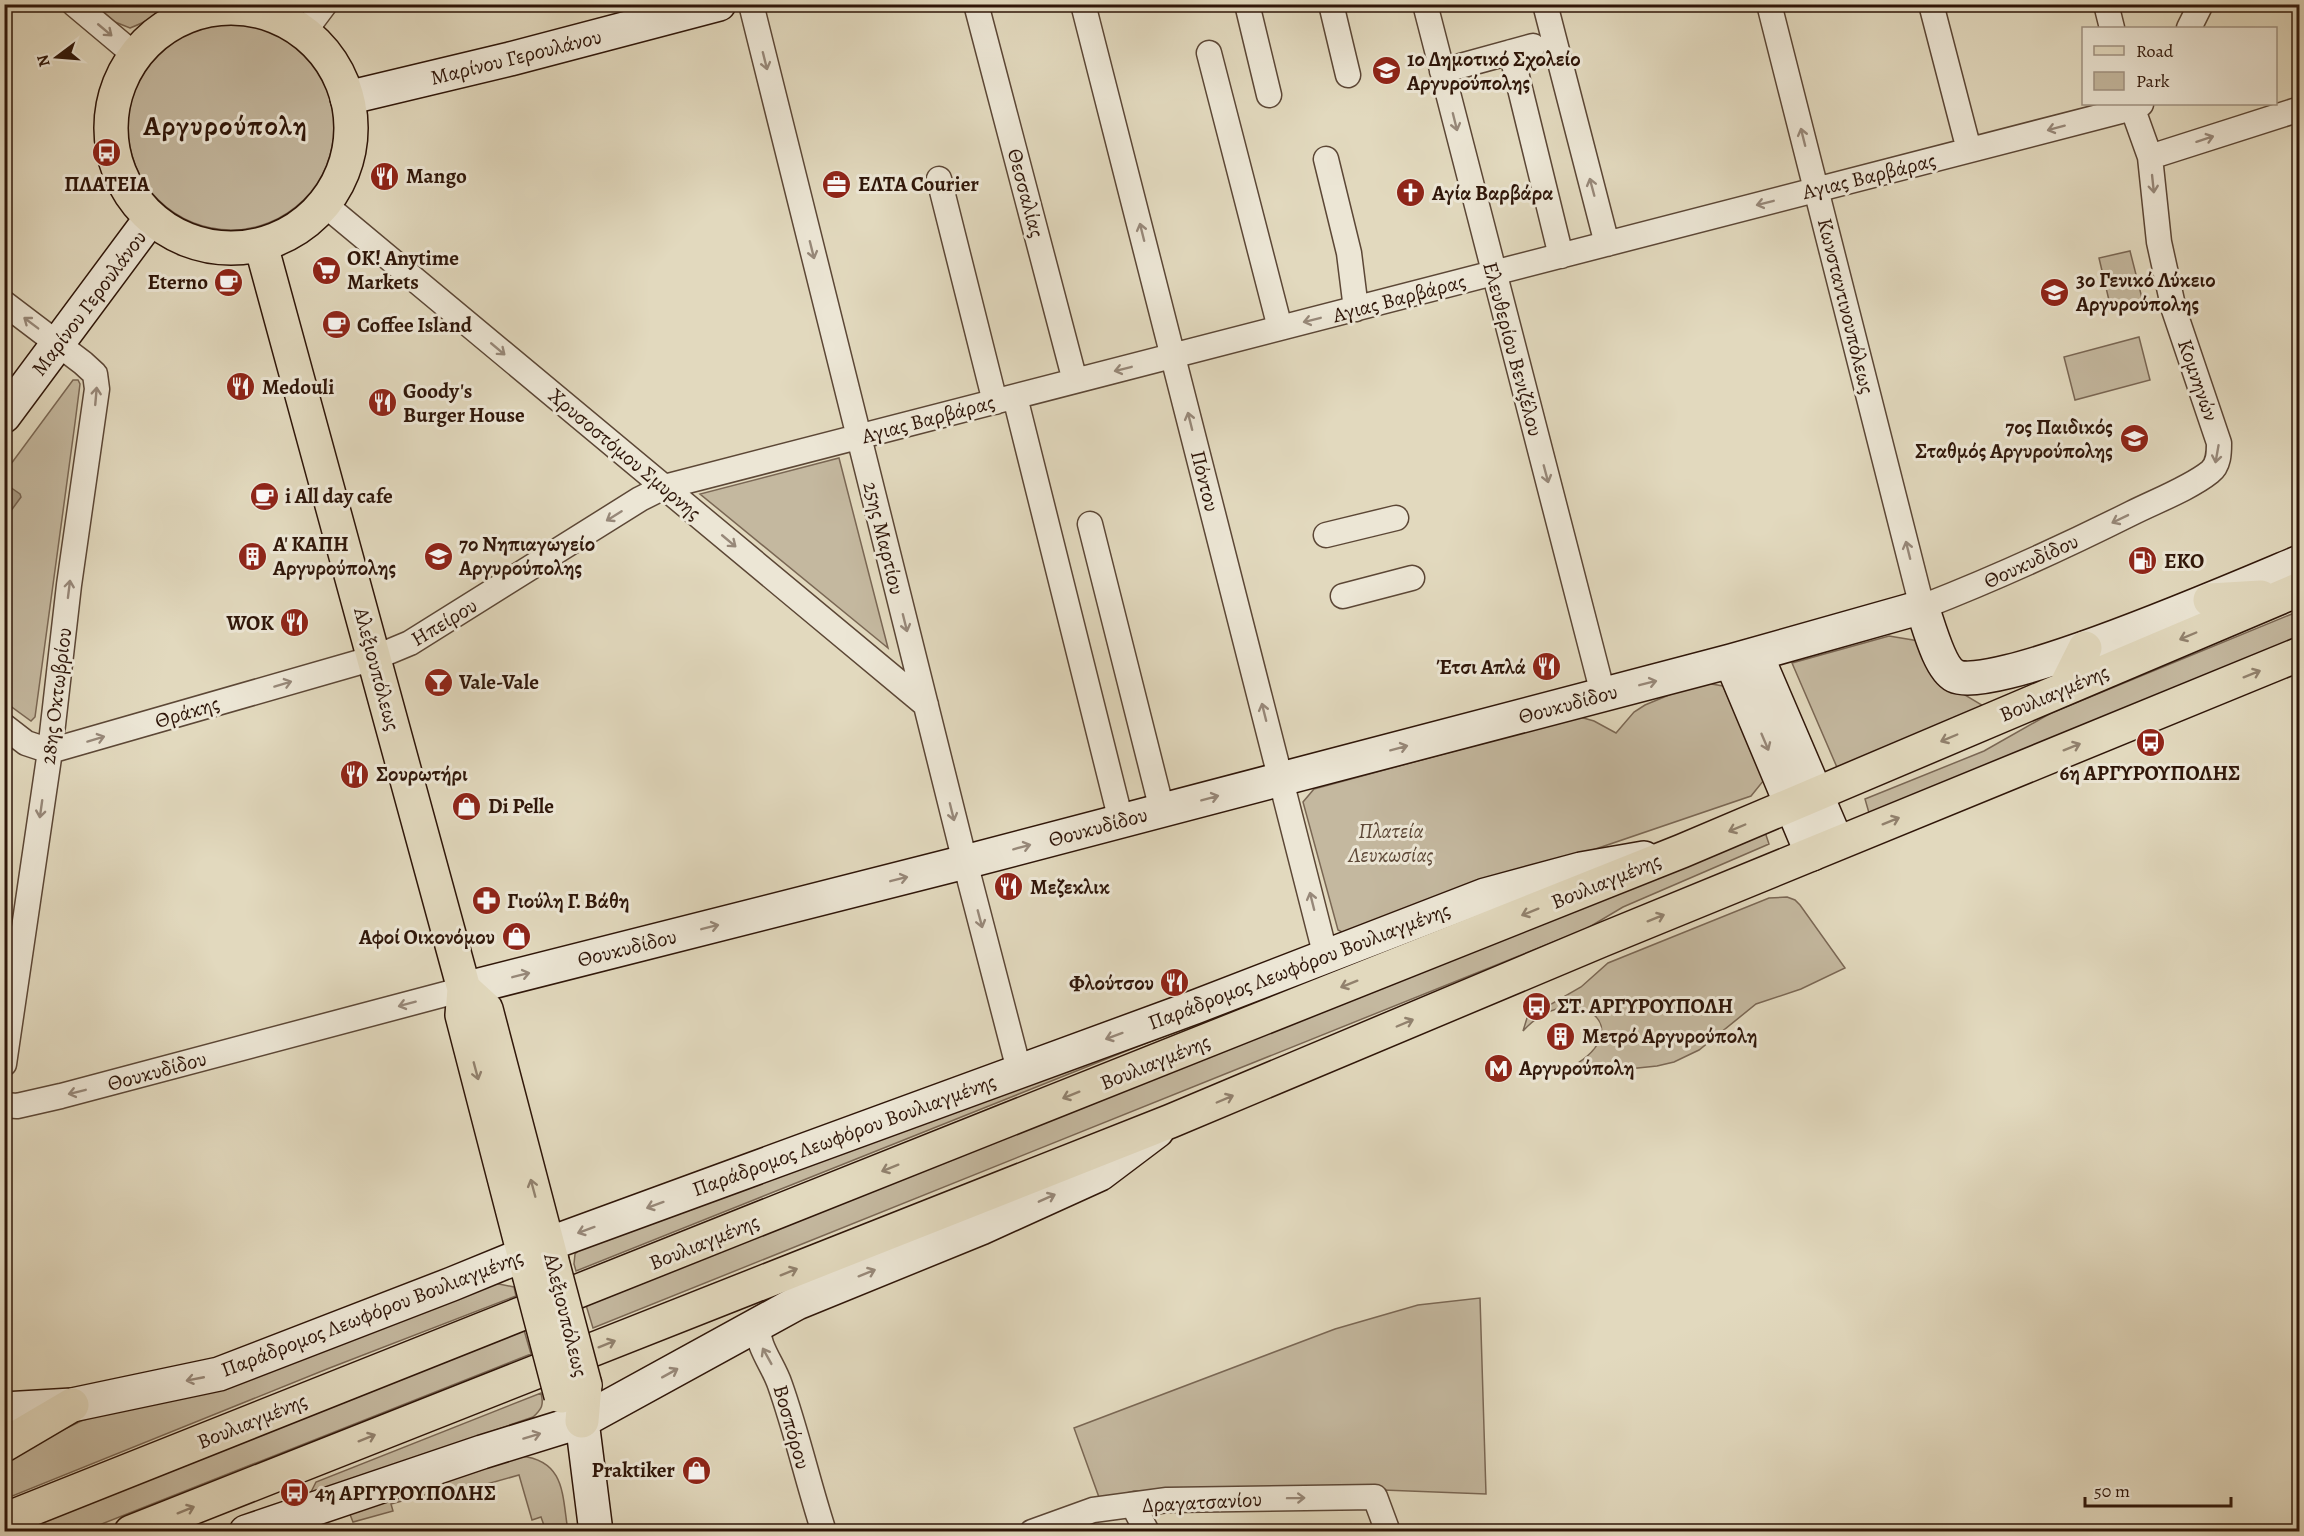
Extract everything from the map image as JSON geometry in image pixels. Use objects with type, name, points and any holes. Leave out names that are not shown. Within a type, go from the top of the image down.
[{"type":"main road","points":[[202,8],[250,10],[276,17],[304,32],[321,49],[337,72],[347,98],[351,128],[347,161],[337,186],[324,204],[304,224],[284,237],[261,245],[238,249],[203,245],[170,232],[152,218],[134,198],[121,174],[112,138],[112,116],[116,95],[124,74],[136,56],[157,34],[202,8]]},
{"type":"main road","name":"Αλεξιουπόλεως","points":[[261,245],[464,989],[462,1015],[538,1258],[582,1421]]},
{"type":"main road","points":[[2210,600],[2292,592]]},
{"type":"main road","name":"Βουλιαγμένης","points":[[4,1520],[1682,851],[2292,592]]},
{"type":"main road","points":[[2065,688],[2085,648]]},
{"type":"main road","points":[[131,1532],[1171,1121],[1825,848],[2300,654]]},
{"type":"main road","points":[[4,1445],[72,1405]]},
{"type":"street","points":[[74,4],[136,56]]},
{"type":"street","points":[[304,32],[325,4]]},
{"type":"street","name":"Μαρίνου Γερουλάνου","points":[[347,98],[510,59],[719,4]]},
{"type":"street","name":"25ης Μαρτίου","points":[[751,4],[1019,1070]]},
{"type":"street","name":"Θεσσαλίας","points":[[976,4],[1075,381]]},
{"type":"street","name":"Πόντου","points":[[1083,4],[1326,957]]},
{"type":"street","points":[[1246,4],[1269,95]]},
{"type":"street","points":[[1330,4],[1348,75]]},
{"type":"street","name":"Ελευθερίου Βενιζέλου","points":[[1425,4],[1604,694]]},
{"type":"street","points":[[1545,4],[1607,244]]},
{"type":"street","name":"Κωνσταντινουπόλεως","points":[[1769,4],[1923,607]]},
{"type":"street","points":[[1931,4],[1969,150]]},
{"type":"street","points":[[2106,4],[2112,27]]},
{"type":"street","points":[[2190,27],[2201,4]]},
{"type":"street","points":[[1442,71],[1522,49],[1562,256]]},
{"type":"street","points":[[1209,53],[1280,328]]},
{"type":"street","name":"Αγιας Βαρβάρας","points":[[664,487],[1562,256],[2135,105]]},
{"type":"street","name":"Κομνηνών","points":[[2135,105],[2150,157],[2159,242],[2174,310],[2219,443],[2218,459],[2212,471],[2172,493]]},
{"type":"street","points":[[2150,157],[2300,109]]},
{"type":"street","points":[[1326,159],[1349,253],[1356,309]]},
{"type":"street","points":[[939,179],[1005,400],[1121,821]]},
{"type":"street","name":"Χρυσοστόμου Σμυρνης","points":[[324,204],[926,705]]},
{"type":"street","name":"Μαρίνου Γερουλάνου","points":[[4,416],[152,218]]},
{"type":"street","name":"28ης Οκτωβρίου","points":[[4,303],[95,374],[97,389],[69,585],[50,751],[4,1064]]},
{"type":"street","name":"Ηπείρου","points":[[374,658],[410,643],[640,499],[664,487]]},
{"type":"street","name":"Θουκυδίδου","points":[[4,1105],[17,1106],[81,1091],[464,989],[965,862],[1744,658],[1923,607],[2069,544],[2172,493]]},
{"type":"street","points":[[1326,535],[1396,518]]},
{"type":"street","points":[[1090,524],[1162,810]]},
{"type":"street","points":[[1923,607],[1942,662],[1956,677],[1972,679],[2000,675],[2085,648],[2210,600],[2300,562]]},
{"type":"street","points":[[1343,596],[1412,578]]},
{"type":"street","name":"Θράκης","points":[[50,751],[374,658]]},
{"type":"street","points":[[1744,658],[1825,848]]},
{"type":"street","points":[[4,726],[26,743],[50,751]]},
{"type":"street","name":"Παράδρομος Λεωφόρου Βουλιαγμένης","points":[[4,1409],[72,1405],[219,1374],[452,1284],[538,1258],[1019,1070],[1326,957],[1485,895],[1581,869],[1682,851]]},
{"type":"street","points":[[249,1531],[462,1458],[582,1421],[825,1291],[981,1228],[1100,1174],[1171,1121]]},
{"type":"street","name":"Βοσπόρου","points":[[758,1325],[760,1344],[773,1367],[784,1397],[824,1532]]},
{"type":"street","points":[[582,1421],[596,1532]]},
{"type":"street","name":"Δραγατσανίου","points":[[1032,1532],[1094,1510],[1167,1500],[1375,1497],[1388,1532]]},
{"type":"street","points":[[1133,1505],[1147,1532]]},
{"type":"green space","points":[[95,5],[166,5],[155,16],[130,28],[115,22]]},
{"type":"green space","points":[[231,24],[251,26],[270,32],[304,54],[326,88],[332,107],[334,127],[332,147],[326,166],[304,200],[270,222],[251,228],[231,230],[211,228],[192,222],[158,200],[136,166],[130,147],[128,127],[130,107],[136,88],[158,54],[192,32],[211,26]]},
{"type":"green space","points":[[2130,251],[2144,306],[2112,313],[2099,258]]},
{"type":"green space","points":[[2139,337],[2150,380],[2075,400],[2064,357]]},
{"type":"green space","points":[[73,380],[78,380],[80,384],[35,717],[31,721],[5,702],[5,472]]},
{"type":"green space","points":[[839,458],[888,648],[700,494]]},
{"type":"green space","points":[[2299,611],[2299,637],[1869,813],[1865,799],[1984,751],[2051,713]]},
{"type":"green space","points":[[1889,636],[1919,641],[1953,688],[1992,711],[1839,772],[1792,663]]},
{"type":"green space","name":"Πλατεία Λευκωσίας","points":[[1700,682],[1723,686],[1764,780],[1751,796],[1346,934],[1338,930],[1303,802],[1314,789],[1580,717],[1594,721],[1616,733],[1634,712],[1645,705]]},
{"type":"green space","points":[[1765,832],[1769,844],[1623,907],[1586,929],[593,1328],[586,1305]]},
{"type":"green space","points":[[1787,897],[1800,905],[1845,968],[1801,989],[1756,1004],[1699,1050],[1674,1062],[1657,1066],[1628,1069],[1601,1067],[1564,1071],[1588,1055],[1600,1040],[1601,1026],[1594,1015],[1580,1008],[1563,1008],[1543,1015],[1523,1031],[1527,1018],[1581,987],[1608,963],[1769,898]]},
{"type":"green space","points":[[1284,988],[576,1271],[575,1254],[584,1245]]},
{"type":"green space","points":[[494,1283],[514,1287],[516,1296],[327,1369],[5,1499],[5,1458],[81,1421]]},
{"type":"green space","points":[[1480,1298],[1486,1494],[1383,1490],[1134,1491],[1100,1500],[1074,1428],[1335,1329],[1418,1305]]},
{"type":"green space","points":[[524,1330],[531,1354],[84,1531],[19,1532]]},
{"type":"green space","points":[[541,1393],[542,1406],[533,1417],[310,1494],[316,1482]]},
{"type":"green space","points":[[521,1456],[536,1459],[554,1473],[562,1493],[568,1531],[546,1531],[541,1517],[532,1520],[519,1475],[448,1495],[446,1489],[391,1504],[393,1511],[353,1522],[349,1512]]},
{"type":"shaded area","points":[[10,487],[21,497],[5,519],[5,492]]},
{"type":"place","name":"1ο Δημοτικό Σχολείο Αργυρούπολης","points":[[1386,71]]},
{"type":"place","name":"ΠΛΑΤΕΙΑ","points":[[107,153]]},
{"type":"place","name":"Mango","points":[[385,176]]},
{"type":"place","name":"ΕΛΤΑ Courier","points":[[837,184]]},
{"type":"place","name":"Αγία Βαρβάρα","points":[[1411,193]]},
{"type":"place","name":"OK! Anytime Markets","points":[[326,270]]},
{"type":"place","name":"Eterno","points":[[229,282]]},
{"type":"place","name":"3ο Γενικό Λύκειο Αργυρούπολης","points":[[2055,292]]},
{"type":"place","name":"Coffee Island","points":[[336,325]]},
{"type":"place","name":"Medouli","points":[[241,387]]},
{"type":"place","name":"Goody's Burger House","points":[[382,403]]},
{"type":"place","name":"7ος Παιδικός Σταθμός Αργυρούπολης","points":[[2134,439]]},
{"type":"place","name":"i All day cafe","points":[[264,496]]},
{"type":"place","name":"Α' ΚΑΠΗ Αργυρούπολης","points":[[252,556]]},
{"type":"place","name":"7ο Νηπιαγωγείο Αργυρούπολης","points":[[438,556]]},
{"type":"place","name":"EKO","points":[[2143,561]]},
{"type":"place","name":"WOK","points":[[295,623]]},
{"type":"place","name":"Έτσι Απλά","points":[[1547,667]]},
{"type":"place","name":"Vale-Vale","points":[[438,682]]},
{"type":"place","name":"6η ΑΡΓΥΡΟΥΠΟΛΗΣ","points":[[2150,742]]},
{"type":"place","name":"Σουρωτήρι","points":[[355,774]]},
{"type":"place","name":"Di Pelle","points":[[467,806]]},
{"type":"place","name":"Μεζεκλικ","points":[[1009,887]]},
{"type":"place","name":"Γιούλη Γ. Βάθη","points":[[486,901]]},
{"type":"place","name":"Αφοί Οικονόμου","points":[[516,937]]},
{"type":"place","name":"Φλούτσου","points":[[1175,983]]},
{"type":"place","name":"ΣΤ. ΑΡΓΥΡΟΥΠΟΛΗ","points":[[1536,1006]]},
{"type":"place","name":"Μετρό Αργυρούπολη","points":[[1561,1036]]},
{"type":"place","name":"Αργυρούπολη","points":[[1498,1068]]},
{"type":"place","name":"Praktiker","points":[[696,1470]]},
{"type":"place","name":"4η ΑΡΓΥΡΟΥΠΟΛΗΣ","points":[[294,1493]]},
{"type":"district","name":"Αργυρούπολη","points":[[226,126]]}]
